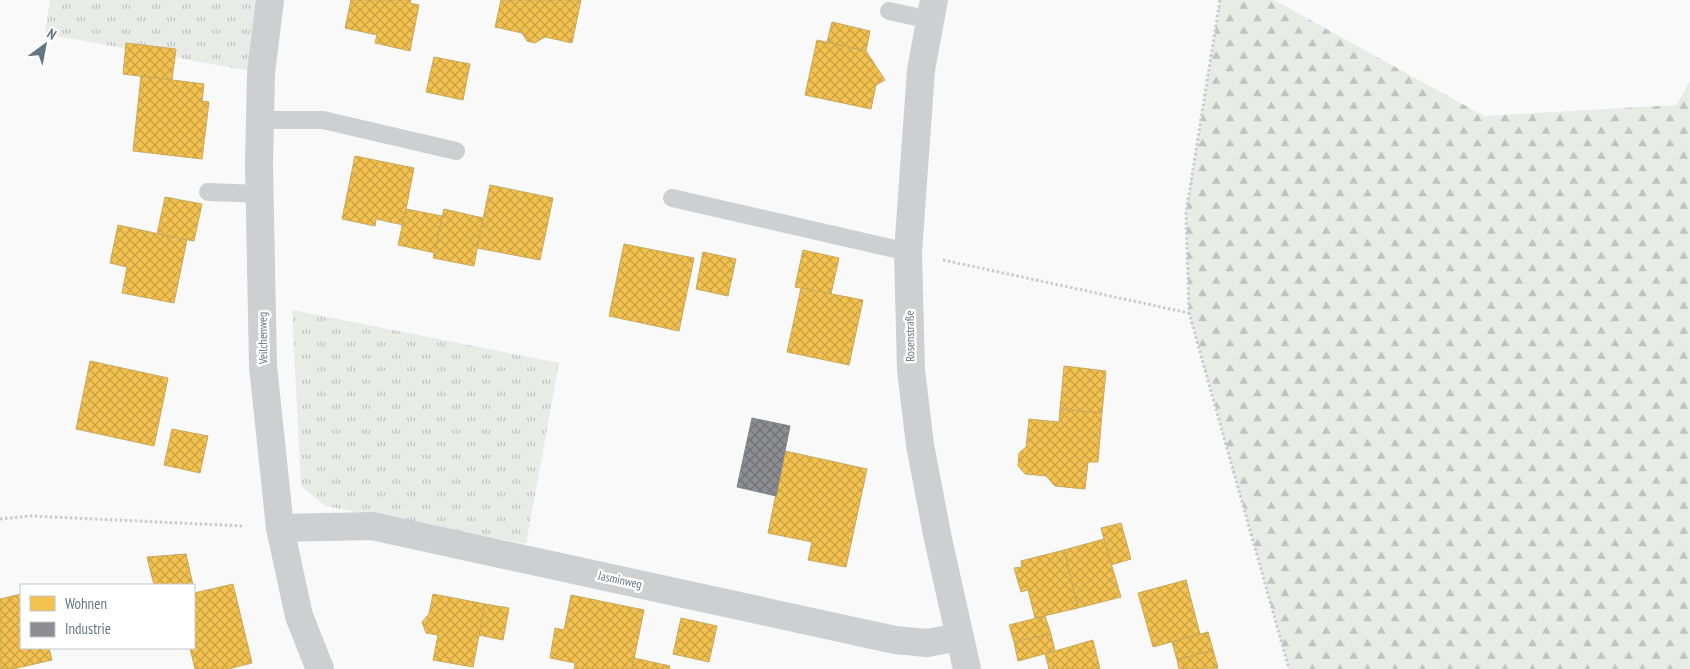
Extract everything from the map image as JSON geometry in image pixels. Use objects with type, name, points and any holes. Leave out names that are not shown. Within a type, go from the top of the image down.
[{"type":"street","name":"Veilchenweg","points":[[270,0],[261,73],[260,120],[263,366],[280,528],[299,616],[320,669]]},
{"type":"street","name":"Rosenstraße","points":[[932,10],[920,70],[908,252],[911,370],[920,445],[967,669]]},
{"type":"street","name":"Jasminweg","points":[[280,528],[372,526],[895,640],[927,642],[959,636]]},
{"type":"lane","points":[[889,11],[932,10]]},
{"type":"lane","points":[[260,120],[324,120],[456,151]]},
{"type":"lane","points":[[208,192],[260,194]]},
{"type":"lane","points":[[672,198],[908,252]]},
{"type":"path","points":[[1220,0],[1186,213],[1189,313],[1289,669]]},
{"type":"path","points":[[908,252],[1189,313]]},
{"type":"path","points":[[0,519],[31,516],[280,528]]},
{"type":"green space","points":[[50,0],[270,0],[261,73],[45,34]]},
{"type":"green space","points":[[1220,0],[1274,0],[1484,116],[1676,105],[1690,81],[1690,669],[1289,669],[1189,313],[1186,213]]},
{"type":"green space","points":[[292,310],[559,363],[526,544],[325,506],[301,486]]},
{"type":"building: Wohnen","points":[[351,0],[411,0],[410,3],[419,5],[410,51],[375,43],[377,35],[345,28]]},
{"type":"building: Wohnen","points":[[501,0],[581,0],[572,43],[545,37],[535,43],[527,41],[522,33],[495,27]]},
{"type":"building: Wohnen","points":[[832,22],[870,31],[866,51],[827,42]]},
{"type":"building: Wohnen","points":[[817,40],[866,51],[885,80],[876,85],[871,109],[805,95]]},
{"type":"building: Wohnen","points":[[126,43],[176,49],[172,80],[123,74]]},
{"type":"building: Wohnen","points":[[434,57],[470,64],[463,100],[426,92]]},
{"type":"building: Wohnen","points":[[141,76],[204,84],[202,101],[209,102],[202,159],[133,151]]},
{"type":"building: Wohnen","points":[[355,156],[414,168],[403,225],[376,219],[375,226],[342,219]]},
{"type":"building: Wohnen","points":[[490,185],[553,198],[540,260],[477,248]]},
{"type":"building: Wohnen","points":[[165,197],[202,204],[194,241],[157,234]]},
{"type":"building: Wohnen","points":[[406,209],[442,216],[435,253],[398,245]]},
{"type":"building: Wohnen","points":[[444,209],[483,218],[474,266],[433,258]]},
{"type":"building: Wohnen","points":[[118,225],[187,240],[174,303],[122,293],[127,267],[110,263]]},
{"type":"building: Wohnen","points":[[624,244],[694,258],[679,331],[609,316]]},
{"type":"building: Wohnen","points":[[803,250],[839,258],[831,294],[795,287]]},
{"type":"building: Wohnen","points":[[703,252],[736,259],[728,296],[696,289]]},
{"type":"building: Wohnen","points":[[801,288],[863,300],[849,365],[787,352]]},
{"type":"building: Wohnen","points":[[90,361],[168,378],[154,446],[76,429]]},
{"type":"building: Wohnen","points":[[1064,366],[1106,371],[1102,413],[1060,409]]},
{"type":"building: Wohnen","points":[[1060,409],[1102,413],[1098,462],[1088,462],[1085,489],[1055,486],[1046,476],[1025,474],[1018,466],[1019,453],[1026,447],[1029,419],[1059,422]]},
{"type":"building: Wohnen","points":[[172,429],[208,436],[200,473],[164,465]]},
{"type":"building: Wohnen","points":[[785,451],[867,469],[846,567],[808,560],[812,542],[768,533]]},
{"type":"building: Wohnen","points":[[1121,523],[1131,559],[1111,565],[1101,528]]},
{"type":"building: Wohnen","points":[[1104,539],[1121,597],[1078,608],[1064,550]]},
{"type":"building: Wohnen","points":[[1064,550],[1078,608],[1035,618],[1028,590],[1021,592],[1014,568],[1022,567],[1021,561]]},
{"type":"building: Wohnen","points":[[186,554],[193,584],[154,584],[147,557]]},
{"type":"building: Wohnen","points":[[1186,580],[1200,634],[1153,647],[1138,593]]},
{"type":"building: Wohnen","points":[[233,584],[252,663],[228,669],[195,669],[190,649],[195,649],[195,593]]},
{"type":"building: Wohnen","points":[[20,594],[20,649],[49,649],[52,660],[13,669],[0,669],[0,599]]},
{"type":"building: Wohnen","points":[[433,594],[485,604],[473,667],[433,660],[438,635],[426,633],[422,622],[429,614]]},
{"type":"building: Wohnen","points":[[571,595],[644,610],[632,669],[574,669],[575,663],[550,658],[555,628],[564,630]]},
{"type":"building: Wohnen","points":[[485,604],[509,608],[503,640],[479,635]]},
{"type":"building: Wohnen","points":[[1045,616],[1051,634],[1014,642],[1009,625]]},
{"type":"building: Wohnen","points":[[681,618],[717,626],[709,662],[673,654]]},
{"type":"building: Wohnen","points":[[1208,632],[1213,650],[1177,660],[1172,642]]},
{"type":"building: Wohnen","points":[[1051,634],[1055,651],[1018,661],[1014,642]]},
{"type":"building: Wohnen","points":[[1093,640],[1100,669],[1049,669],[1045,654]]},
{"type":"building: Wohnen","points":[[1213,650],[1218,668],[1179,669],[1177,660]]},
{"type":"building: Wohnen","points":[[634,658],[670,666],[669,669],[632,669]]},
{"type":"building: Industrie","points":[[752,418],[790,426],[776,496],[737,487]]}]
